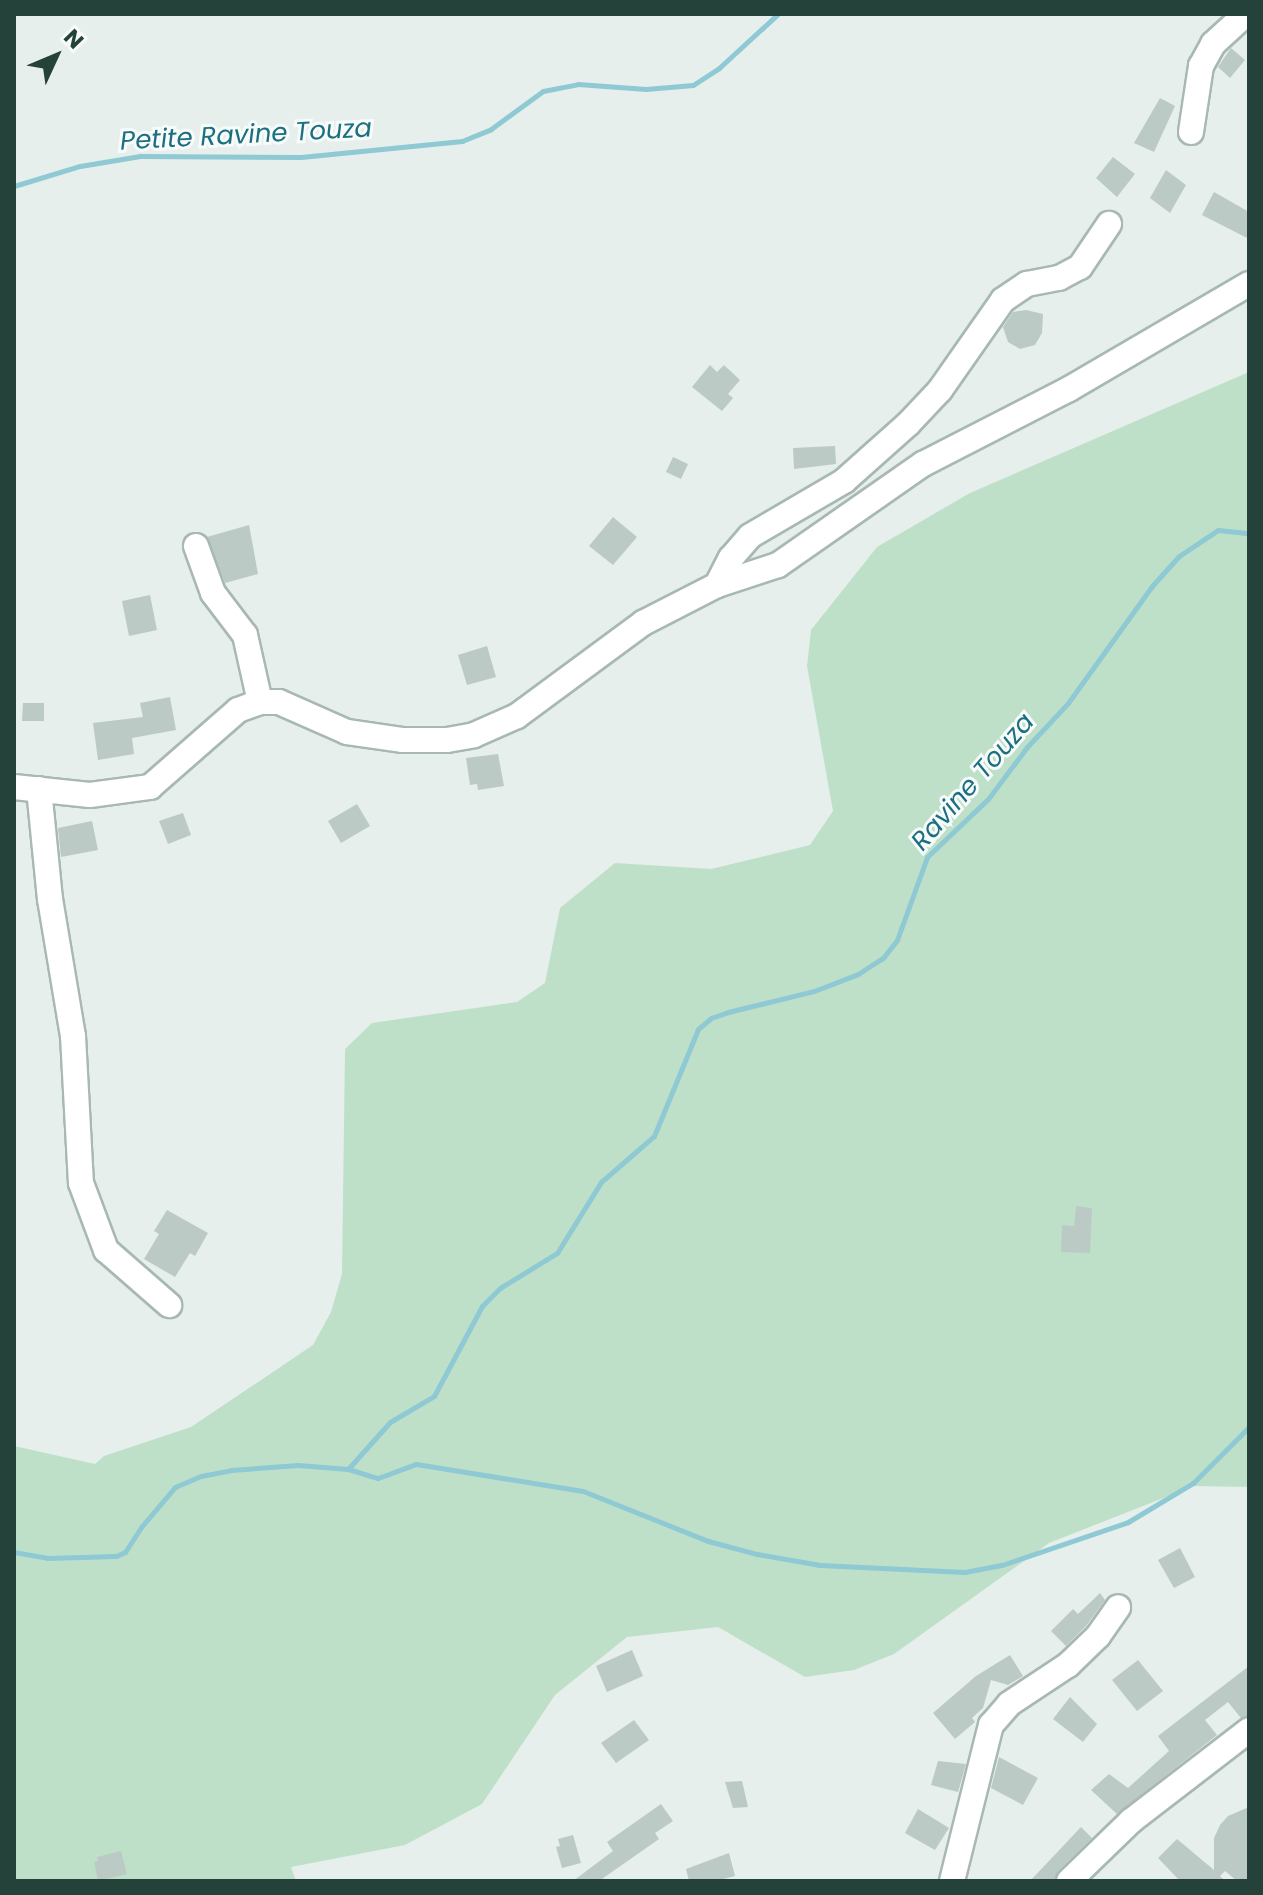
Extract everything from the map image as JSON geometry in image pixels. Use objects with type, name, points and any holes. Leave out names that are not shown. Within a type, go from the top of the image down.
[{"type":"street","points":[[1191,132],[1201,66],[1213,44],[1246,14]]},
{"type":"street","points":[[717,585],[731,558],[750,536],[844,481],[908,424],[940,390],[1003,300],[1027,284],[1059,278],[1080,267],[1109,224]]},
{"type":"street","points":[[14,787],[90,795],[150,787],[238,710],[260,702],[279,702],[347,732],[403,740],[447,740],[474,735],[517,716],[643,623],[717,585],[778,565],[923,464],[1069,389],[1249,284]]},
{"type":"street","points":[[196,546],[213,593],[245,635],[260,702]]},
{"type":"street","points":[[39,789],[50,899],[73,1036],[81,1183],[106,1250],[169,1305]]},
{"type":"street","points":[[952,1881],[991,1725],[1009,1704],[1068,1665],[1098,1636],[1118,1607]]},
{"type":"street","points":[[1069,1881],[1131,1821],[1249,1730]]},
{"type":"green space","points":[[1249,372],[1249,1487],[1194,1486],[1049,1543],[894,1654],[854,1670],[805,1677],[718,1627],[627,1637],[555,1695],[482,1804],[405,1845],[291,1867],[296,1881],[14,1881],[14,1446],[95,1464],[104,1456],[191,1427],[313,1345],[331,1312],[342,1274],[345,1049],[372,1023],[517,1002],[545,983],[560,908],[615,863],[711,869],[810,845],[833,811],[807,666],[811,630],[877,547],[970,493]]},
{"type":"building","points":[[1231,48],[1245,60],[1230,78],[1218,67]]},
{"type":"building","points":[[1160,98],[1175,106],[1154,152],[1134,143]]},
{"type":"building","points":[[1113,157],[1135,174],[1117,197],[1096,178]]},
{"type":"building","points":[[1166,170],[1186,185],[1170,213],[1150,198]]},
{"type":"building","points":[[1214,192],[1249,212],[1249,239],[1202,215]]},
{"type":"building","points":[[1026,310],[1043,314],[1042,333],[1035,345],[1020,349],[1008,342],[1003,327],[1013,312]]},
{"type":"building","points":[[710,365],[717,372],[724,365],[740,380],[728,394],[733,398],[722,411],[692,387]]},
{"type":"building","points":[[835,446],[836,464],[794,469],[793,448]]},
{"type":"building","points":[[673,457],[688,464],[681,479],[666,472]]},
{"type":"building","points":[[613,517],[637,537],[613,565],[589,546]]},
{"type":"building","points":[[249,525],[258,574],[225,583],[207,537]]},
{"type":"building","points":[[150,595],[157,630],[129,636],[122,601]]},
{"type":"building","points":[[487,646],[496,677],[467,685],[458,655]]},
{"type":"building","points":[[170,697],[176,730],[132,738],[134,754],[98,760],[93,723],[143,717],[140,703]]},
{"type":"building","points":[[23,703],[44,703],[44,721],[22,721]]},
{"type":"building","points":[[498,754],[504,786],[478,790],[477,784],[470,785],[466,758]]},
{"type":"building","points":[[357,804],[370,826],[341,843],[328,821]]},
{"type":"building","points":[[183,813],[191,835],[168,844],[159,821]]},
{"type":"building","points":[[92,821],[98,850],[61,857],[58,828]]},
{"type":"building","points":[[1076,1206],[1092,1208],[1090,1253],[1061,1252],[1062,1225],[1074,1226]]},
{"type":"building","points":[[167,1210],[208,1233],[195,1256],[190,1253],[175,1277],[144,1259],[159,1234],[154,1231]]},
{"type":"building","points":[[1180,1548],[1195,1577],[1174,1588],[1158,1560]]},
{"type":"building","points":[[1100,1593],[1105,1600],[1066,1646],[1051,1631],[1073,1609],[1078,1614]]},
{"type":"building","points":[[632,1650],[643,1676],[607,1692],[596,1666]]},
{"type":"building","points":[[1010,1655],[1023,1676],[1008,1685],[991,1680],[983,1708],[972,1718],[975,1722],[955,1739],[933,1713],[976,1676]]},
{"type":"building","points":[[1138,1660],[1163,1691],[1137,1711],[1112,1680]]},
{"type":"building","points":[[1249,1666],[1249,1715],[1241,1718],[1228,1702],[1205,1720],[1217,1735],[1117,1814],[1091,1790],[1109,1774],[1128,1788],[1169,1751],[1158,1736]]},
{"type":"building","points":[[1070,1697],[1097,1724],[1083,1742],[1053,1719]]},
{"type":"building","points":[[634,1720],[649,1740],[616,1763],[601,1743]]},
{"type":"building","points":[[999,1757],[1038,1778],[1023,1805],[991,1788]]},
{"type":"building","points":[[938,1761],[966,1764],[958,1792],[931,1785]]},
{"type":"building","points":[[742,1781],[748,1807],[733,1808],[725,1782]]},
{"type":"building","points":[[661,1804],[673,1821],[655,1833],[659,1839],[599,1881],[573,1881],[613,1851],[607,1842]]},
{"type":"building","points":[[1249,1807],[1249,1881],[1237,1881],[1225,1871],[1220,1876],[1225,1881],[1180,1881],[1158,1858],[1177,1839],[1214,1870],[1214,1838],[1220,1825],[1228,1816]]},
{"type":"building","points":[[918,1809],[949,1828],[935,1850],[905,1833]]},
{"type":"building","points":[[1081,1827],[1092,1838],[1059,1870],[1054,1881],[1030,1881]]},
{"type":"building","points":[[573,1835],[581,1863],[562,1868],[556,1847],[560,1846],[558,1839]]},
{"type":"building","points":[[121,1851],[127,1874],[98,1881],[94,1862],[98,1861],[97,1857]]},
{"type":"building","points":[[729,1853],[735,1876],[716,1881],[689,1881],[686,1869]]},
{"type":"waterway","name":"Petite Ravine Touza","points":[[14,186],[80,166],[140,156],[301,157],[462,141],[491,129],[543,91],[578,84],[646,89],[693,85],[719,68],[778,14]]},
{"type":"waterway","name":"Ravine Touza","points":[[348,1469],[390,1422],[434,1396],[482,1306],[500,1288],[557,1253],[601,1182],[654,1136],[698,1029],[711,1018],[728,1012],[814,991],[858,974],[883,958],[897,940],[927,857],[988,799],[1027,747],[1068,703],[1152,586],[1179,556],[1218,530],[1249,533]]},
{"type":"waterway","points":[[14,1552],[47,1558],[116,1556],[125,1552],[175,1487],[201,1476],[231,1470],[298,1465],[348,1469],[378,1478],[416,1464],[583,1491],[708,1541],[757,1554],[820,1565],[965,1572],[1002,1565],[1128,1522],[1193,1483],[1249,1427]]}]
